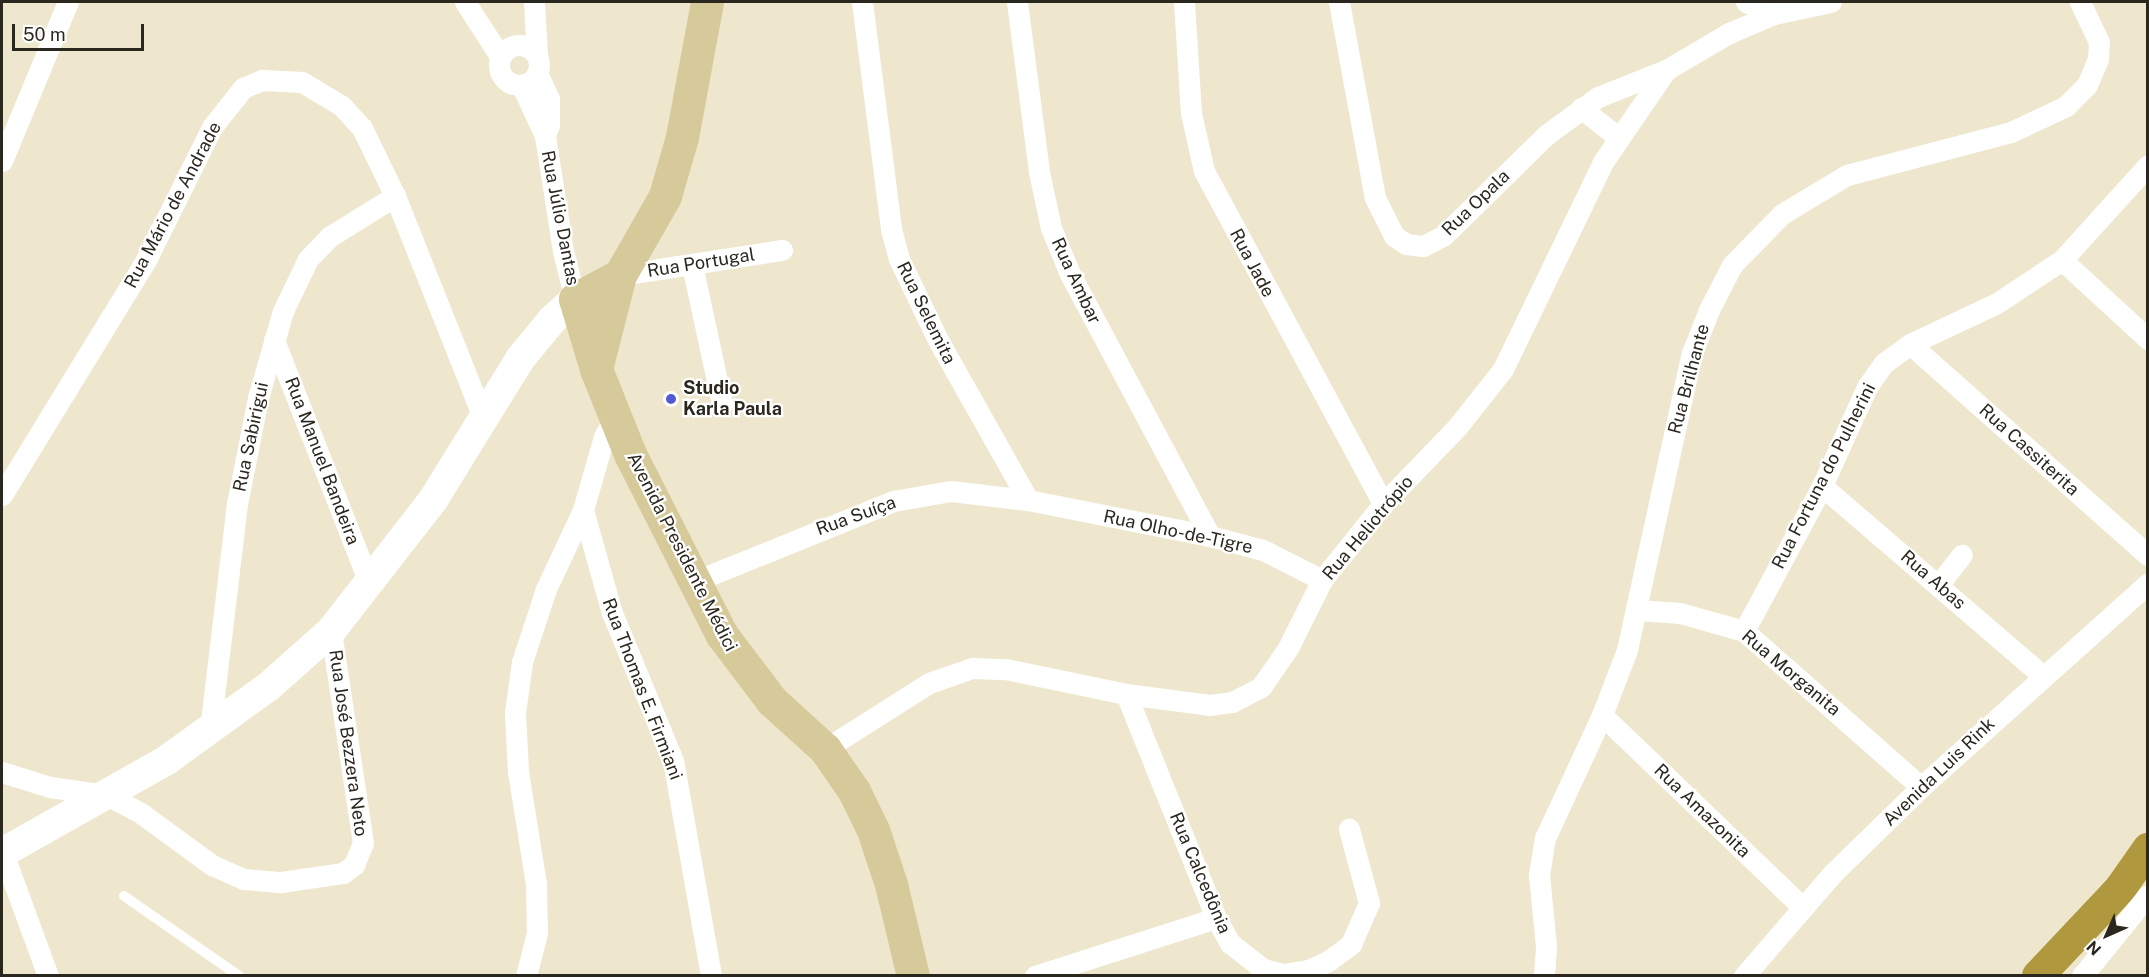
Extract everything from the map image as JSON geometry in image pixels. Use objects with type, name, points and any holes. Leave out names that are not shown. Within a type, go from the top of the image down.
[{"type":"main road","points":[[2,853],[107,795],[210,730],[268,687],[331,631],[433,500],[483,417],[535,338],[575,299],[635,213],[659,160],[684,64],[694,2]]},
{"type":"main road","points":[[596,369],[620,275],[656,215],[675,168],[707,2]]},
{"type":"main road","points":[[575,299],[620,275]]},
{"type":"main road","name":"Avenida Presidente Médici","points":[[575,299],[596,369],[614,417],[693,582],[744,669],[772,701],[825,749],[854,791],[873,831],[906,939],[913,975]]},
{"type":"street","points":[[2,161],[68,2]]},
{"type":"street","points":[[465,2],[509,51],[532,72]]},
{"type":"street","name":"Rua Júlio Dantas","points":[[532,72],[504,79],[498,67],[509,51],[533,2]]},
{"type":"street","name":"Rua Júlio Dantas","points":[[533,2],[532,72],[545,136],[563,251],[575,299]]},
{"type":"street","name":"Rua Selemita","points":[[862,2],[891,229],[900,259],[938,340],[1028,500]]},
{"type":"street","name":"Rua Ambar","points":[[1017,2],[1039,172],[1051,228],[1075,284],[1210,536]]},
{"type":"street","name":"Rua Jade","points":[[1184,2],[1191,113],[1204,171],[1383,504]]},
{"type":"street","name":"Rua Opala","points":[[1339,2],[1375,198],[1389,229],[1406,244],[1423,246],[1443,236],[1546,135],[1581,108],[1627,84],[1666,70]]},
{"type":"street","points":[[1746,2],[1774,14]]},
{"type":"street","points":[[1666,70],[1728,33],[1774,14],[1831,2]]},
{"type":"street","name":"Rua Brilhante","points":[[1544,975],[1540,855],[1552,820],[1602,715],[1627,650],[1692,353],[1708,310],[1732,265],[1782,214],[1838,179],[1875,165],[2011,132],[2066,106],[2087,86],[2098,59],[2098,42],[2080,2]]},
{"type":"street","name":"Rua Heliotrópio","points":[[825,749],[929,682],[972,668],[1005,669],[1126,694],[1209,705],[1250,695],[1275,671],[1322,580],[1383,504],[1458,426],[1503,369],[1604,162],[1666,70]]},
{"type":"street","name":"Rua Mário de Andrade","points":[[2,495],[147,258],[212,127],[243,88],[280,78],[303,82],[342,106],[371,144],[395,196],[483,417]]},
{"type":"street","points":[[1581,108],[1619,138]]},
{"type":"street","name":"Rua Fortuna do Pulherini","points":[[1744,631],[1822,486],[1874,376],[1893,354],[1997,303],[2062,260],[2148,165]]},
{"type":"street","name":"Rua Sabirigui","points":[[210,730],[237,504],[274,340],[294,284],[308,259],[329,237],[395,196]]},
{"type":"street","name":"Rua Portugal","points":[[620,275],[782,250]]},
{"type":"street","points":[[2062,260],[2148,339]]},
{"type":"street","points":[[692,265],[722,404]]},
{"type":"street","name":"Rua Manuel Bandeira","points":[[274,340],[369,582]]},
{"type":"street","name":"Rua Cassiterita","points":[[1910,344],[2148,555]]},
{"type":"street","points":[[526,975],[537,933],[536,884],[518,771],[515,713],[522,662],[542,600],[583,510],[614,417]]},
{"type":"street","points":[[591,483],[630,454]]},
{"type":"street","name":"Rua Abas","points":[[1822,486],[1939,584],[2043,676]]},
{"type":"street","name":"Rua Suíça","points":[[693,582],[894,501],[951,491],[1028,500]]},
{"type":"street","name":"Rua Olho-de-Tigre","points":[[1028,500],[1210,536],[1263,550],[1322,580]]},
{"type":"street","name":"Rua Thomas E. Firmiani","points":[[583,510],[612,613],[673,760],[711,975]]},
{"type":"street","points":[[1939,584],[1962,555]]},
{"type":"street","name":"Avenida Luis Rink","points":[[1744,975],[1802,907],[1921,786],[2148,583]]},
{"type":"street","name":"Rua Morganita","points":[[1637,610],[1691,616],[1744,631],[1921,786]]},
{"type":"street","name":"Rua José Bezzera Neto","points":[[107,795],[142,814],[212,865],[244,879],[281,882],[331,878],[354,865],[362,853],[362,823],[331,631]]},
{"type":"street","name":"Rua Calcedônia","points":[[1126,694],[1216,918],[1230,943],[1263,969],[1283,974],[1328,961],[1351,944],[1369,903],[1349,829]]},
{"type":"street","name":"Rua Amazonita","points":[[1602,715],[1802,907]]},
{"type":"street","points":[[2,772],[50,787],[107,795]]},
{"type":"street","points":[[2,853],[48,975]]},
{"type":"street","points":[[2082,975],[2148,895]]},
{"type":"street","points":[[1035,975],[1216,918]]},
{"type":"lane","points":[[124,896],[239,975]]},
{"type":"waterway","points":[[2038,976],[2120,889],[2148,849]]},
{"type":"place","name":"Studio Karla Paula","points":[[671,399]]}]
